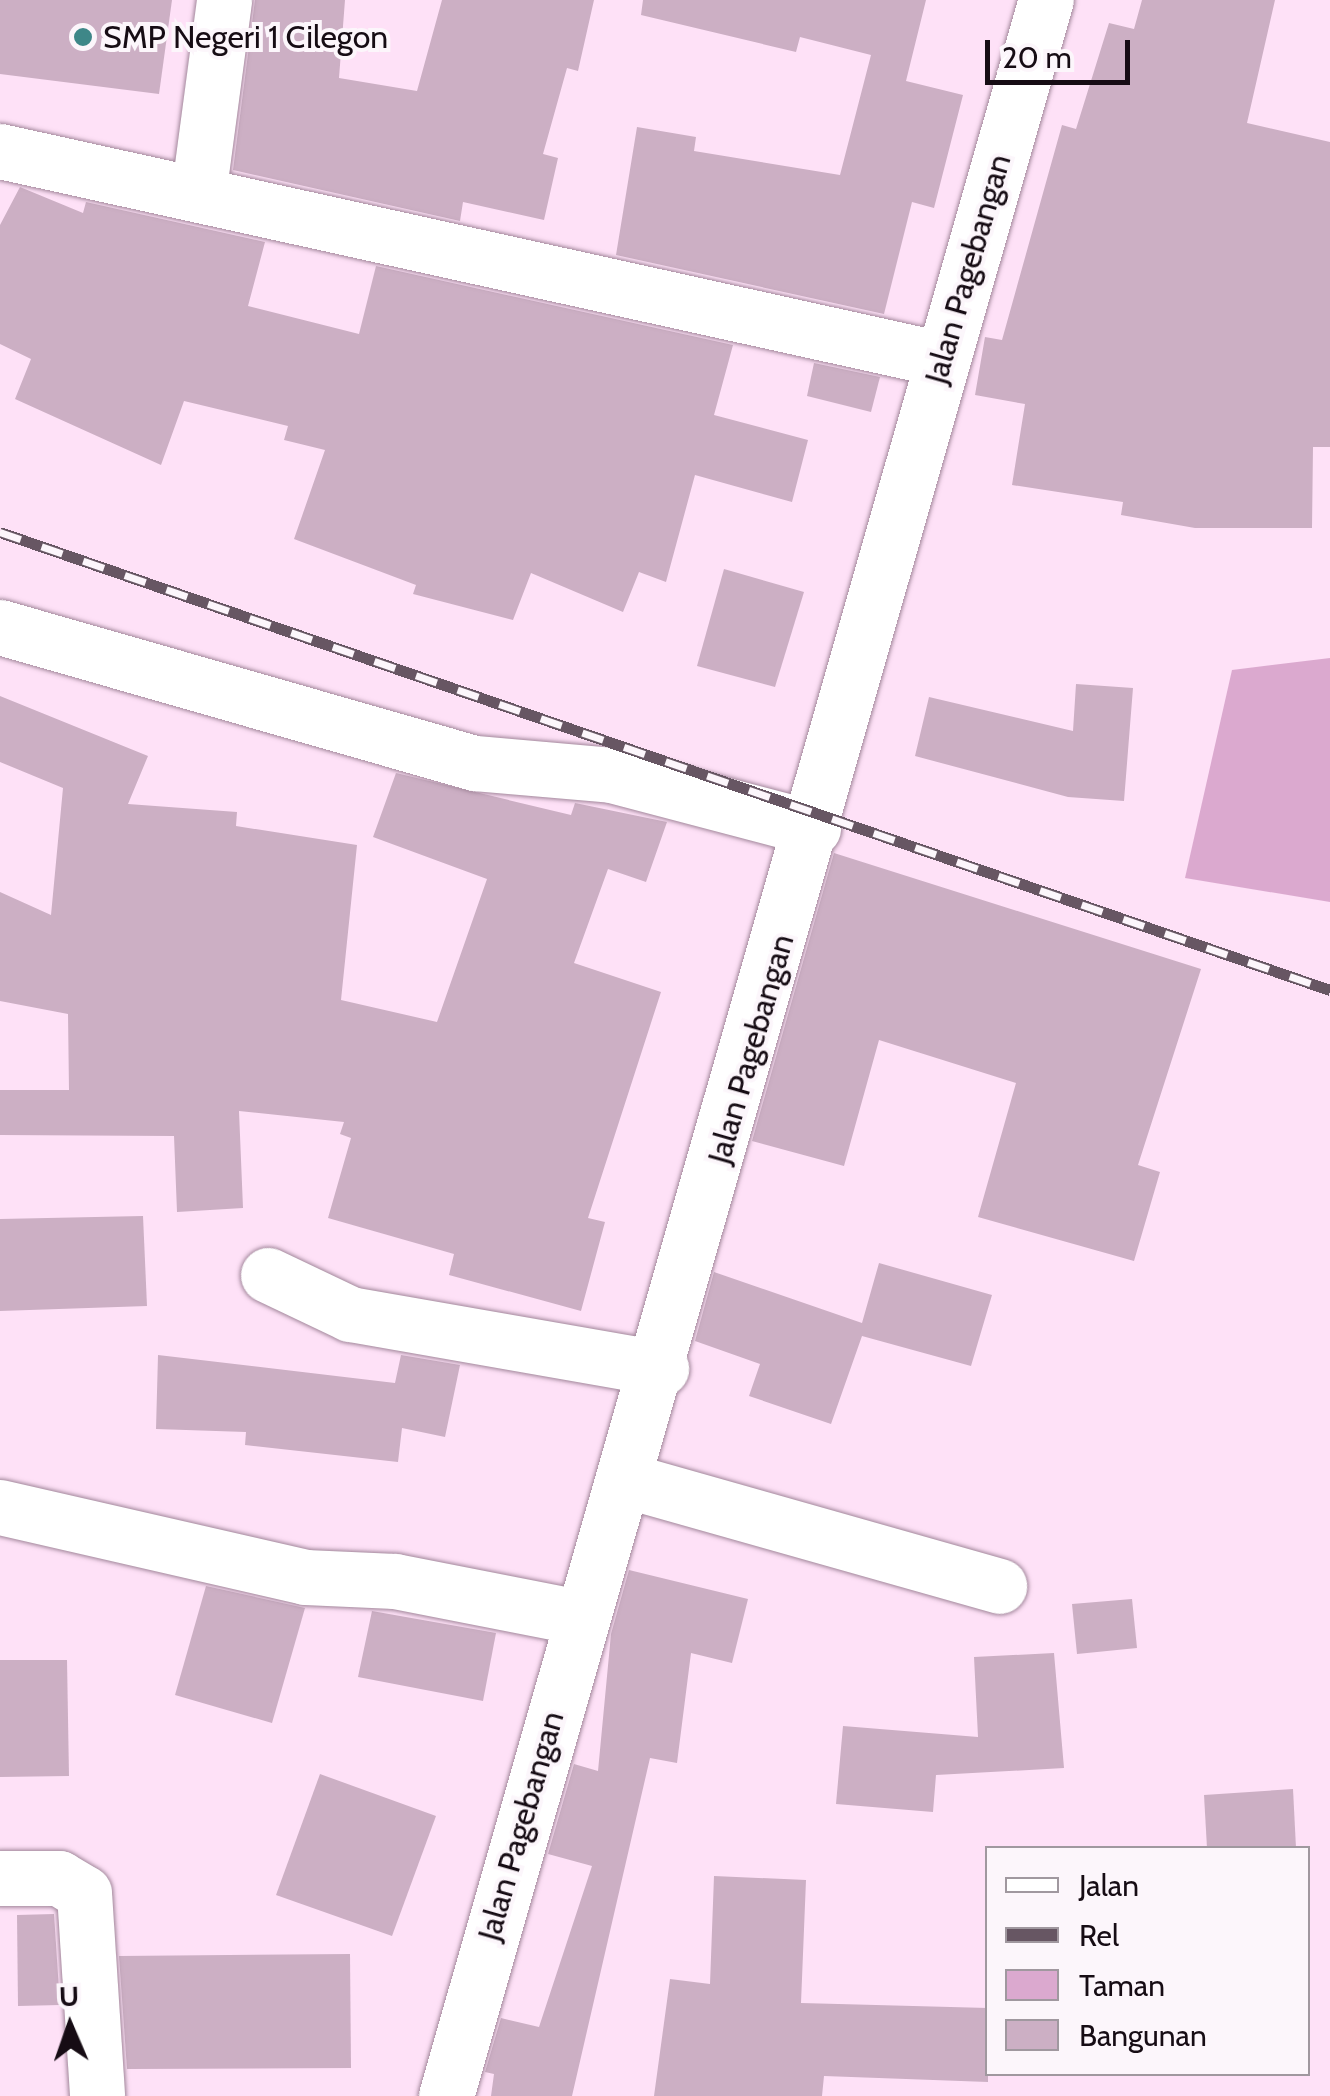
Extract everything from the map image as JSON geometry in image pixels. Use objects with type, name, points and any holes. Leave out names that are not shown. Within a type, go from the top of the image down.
[{"type":"street","points":[[199,188],[224,0]]},
{"type":"street","name":"Jalan Pagebangan","points":[[446,2096],[579,1617],[661,1368],[941,359],[1046,0]]},
{"type":"street","points":[[0,150],[199,188],[941,359]]},
{"type":"street","points":[[0,627],[475,763],[611,775],[813,828]]},
{"type":"street","points":[[268,1276],[350,1314],[661,1368]]},
{"type":"street","points":[[624,1480],[999,1586]]},
{"type":"street","points":[[0,1507],[305,1577],[394,1581],[579,1617]]},
{"type":"street","points":[[0,1878],[59,1878],[84,1893],[97,2096]]},
{"type":"green space","points":[[1330,658],[1330,902],[1185,878],[1232,670]]},
{"type":"building","name":"SMP Negeri 1 Cilegon","points":[[0,0],[172,0],[159,94],[0,74]]},
{"type":"building","points":[[255,0],[345,0],[339,78],[417,91],[442,0],[594,0],[578,71],[567,68],[543,154],[558,158],[544,220],[463,202],[460,221],[233,170]]},
{"type":"building","points":[[643,0],[926,0],[906,81],[963,95],[934,208],[912,202],[884,314],[616,255],[637,127],[696,137],[694,151],[840,175],[871,55],[800,37],[796,52],[641,15]]},
{"type":"building","points":[[1142,0],[1275,0],[1247,123],[1330,142],[1330,447],[1313,447],[1312,528],[1195,528],[1121,515],[1123,502],[1012,485],[1025,404],[975,395],[985,337],[1002,340],[1062,125],[1076,129],[1109,23],[1134,29]]},
{"type":"building","points":[[20,187],[83,213],[86,202],[265,242],[248,306],[359,334],[376,266],[733,345],[714,415],[808,440],[792,502],[695,475],[666,582],[639,572],[623,612],[531,573],[513,620],[413,594],[416,585],[294,539],[325,450],[284,440],[288,426],[184,401],[161,465],[15,399],[31,359],[0,344],[0,225]]},
{"type":"building","points":[[814,363],[880,377],[871,412],[807,396]]},
{"type":"building","points":[[724,569],[804,592],[775,687],[697,666]]},
{"type":"building","points":[[1076,684],[1133,688],[1124,801],[1068,797],[915,756],[929,697],[1073,731]]},
{"type":"building","points":[[0,696],[148,756],[128,804],[237,812],[236,826],[357,845],[341,1000],[437,1022],[487,879],[373,837],[396,773],[571,815],[575,803],[667,822],[646,882],[608,869],[574,963],[661,992],[588,1218],[605,1222],[581,1311],[449,1275],[454,1254],[328,1218],[351,1138],[340,1134],[344,1122],[239,1111],[243,1208],[177,1212],[174,1136],[0,1135],[0,1090],[69,1090],[68,1014],[0,1001],[0,892],[51,915],[63,788],[0,762]]},
{"type":"building","points":[[834,853],[1201,969],[1138,1165],[1160,1172],[1134,1261],[978,1217],[1016,1083],[879,1040],[844,1166],[752,1141]]},
{"type":"building","points":[[143,1216],[147,1306],[0,1311],[0,1219]]},
{"type":"building","points":[[879,1263],[992,1295],[971,1366],[862,1336],[831,1424],[749,1396],[760,1364],[695,1341],[714,1272],[862,1323]]},
{"type":"building","points":[[158,1355],[395,1383],[401,1355],[460,1365],[445,1437],[402,1428],[398,1462],[245,1445],[246,1432],[156,1429]]},
{"type":"building","points":[[629,1570],[748,1599],[732,1663],[691,1653],[677,1763],[650,1758],[572,2096],[491,2096],[494,2074],[485,2072],[501,2018],[539,2027],[592,1866],[548,1854],[574,1764],[598,1771],[611,1634]]},
{"type":"building","points":[[206,1586],[305,1608],[272,1723],[175,1695]]},
{"type":"building","points":[[1132,1599],[1137,1648],[1077,1654],[1072,1604]]},
{"type":"building","points":[[372,1611],[496,1633],[483,1701],[358,1677]]},
{"type":"building","points":[[1054,1653],[1064,1768],[936,1775],[933,1812],[836,1804],[843,1726],[978,1737],[974,1657]]},
{"type":"building","points":[[0,1660],[67,1660],[69,1776],[0,1777]]},
{"type":"building","points":[[320,1774],[436,1816],[392,1936],[276,1895]]},
{"type":"building","points":[[1293,1789],[1296,1846],[1207,1846],[1204,1795]]},
{"type":"building","points":[[714,1876],[806,1880],[801,2003],[985,2008],[988,2082],[824,2076],[822,2096],[654,2096],[670,1979],[710,1984]]},
{"type":"building","points":[[54,1914],[60,2005],[18,2006],[17,1915]]},
{"type":"building","points":[[350,1954],[351,2068],[127,2069],[119,1956]]},
{"type":"railway","points":[[0,532],[1330,990]]},
{"type":"place","name":"SMP Negeri 1 Cilegon","points":[[83,37]]}]
